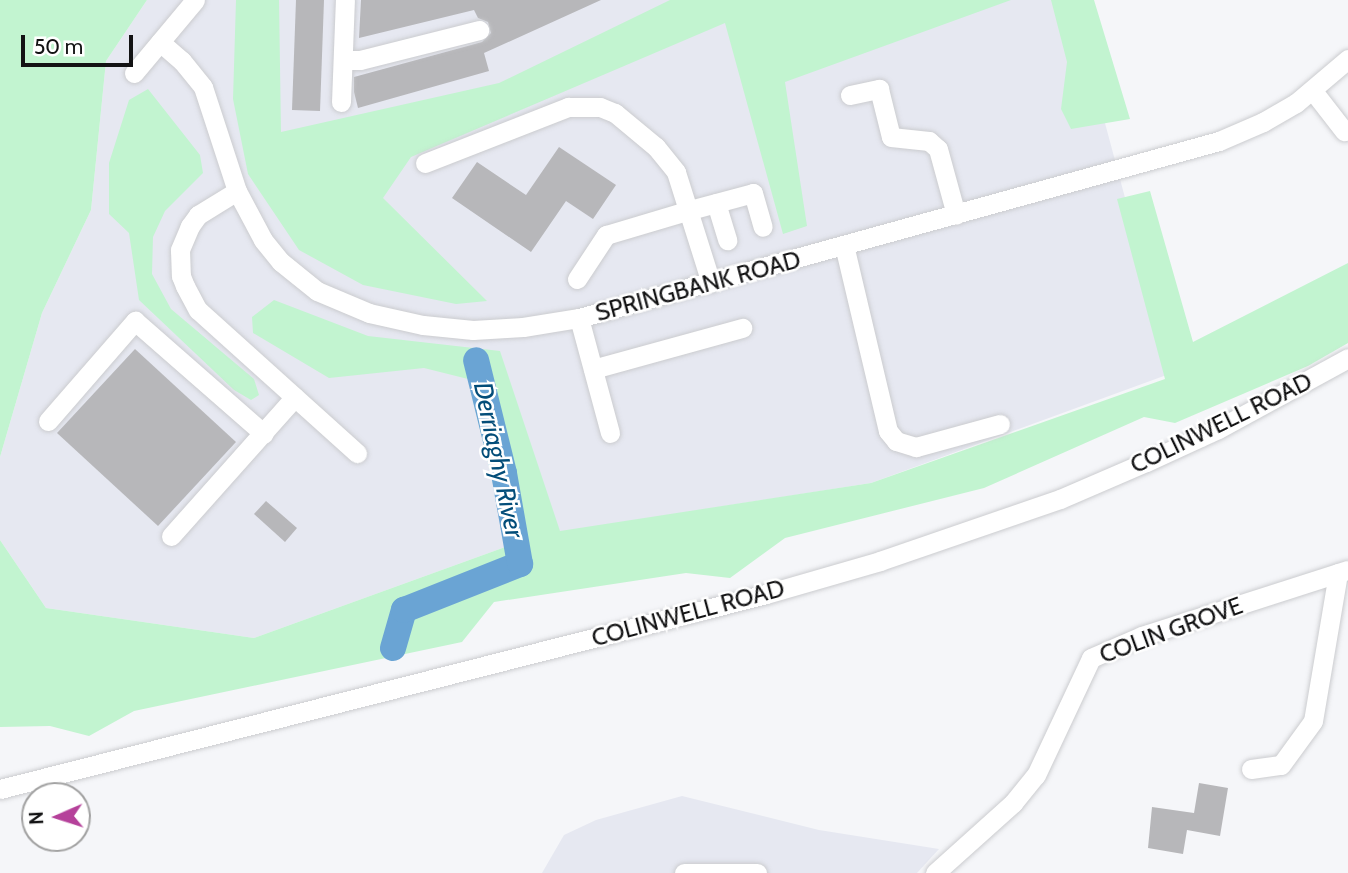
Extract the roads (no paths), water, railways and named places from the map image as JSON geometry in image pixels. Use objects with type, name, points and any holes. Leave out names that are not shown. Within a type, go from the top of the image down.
[{"type":"street","points":[[134,73],[195,0]]},
{"type":"street","points":[[341,102],[345,0]]},
{"type":"street","points":[[343,60],[360,60],[479,30]]},
{"type":"street","name":"SPRINGBANK ROAD","points":[[160,42],[183,61],[203,87],[237,191],[263,240],[281,262],[317,291],[343,304],[396,320],[459,329],[523,327],[579,318],[956,215],[1234,135],[1263,122],[1313,91],[1348,59]]},
{"type":"street","points":[[850,95],[879,89],[891,137],[929,141],[938,149],[956,215]]},
{"type":"street","points":[[1313,91],[1343,131]]},
{"type":"street","points":[[425,163],[568,107],[600,107],[632,125],[667,159],[683,188],[711,283]]},
{"type":"street","points":[[237,191],[198,215],[190,226],[180,250],[181,276],[198,310],[358,453]]},
{"type":"street","points":[[577,279],[606,235],[716,203],[753,193],[763,227]]},
{"type":"street","points":[[716,203],[727,240]]},
{"type":"street","points":[[844,245],[888,431],[896,441],[916,447],[1000,424]]},
{"type":"street","points":[[579,318],[610,433]]},
{"type":"street","points":[[48,421],[135,321],[264,434]]},
{"type":"street","points":[[593,369],[742,328]]},
{"type":"street","name":"COLINWELL ROAD","points":[[0,789],[688,614],[880,561],[1060,499],[1146,462],[1218,429],[1348,358]]},
{"type":"street","points":[[171,536],[295,397]]},
{"type":"street","points":[[1251,769],[1281,765],[1313,721],[1343,572]]},
{"type":"street","name":"COLIN GROVE","points":[[935,873],[1013,803],[1035,775],[1091,658],[1142,636],[1343,572]]},
{"type":"street","points":[[684,873],[757,873]]},
{"type":"waterway","name":"Derriaghy River","points":[[393,648],[404,610],[520,564],[504,473],[476,360]]}]
